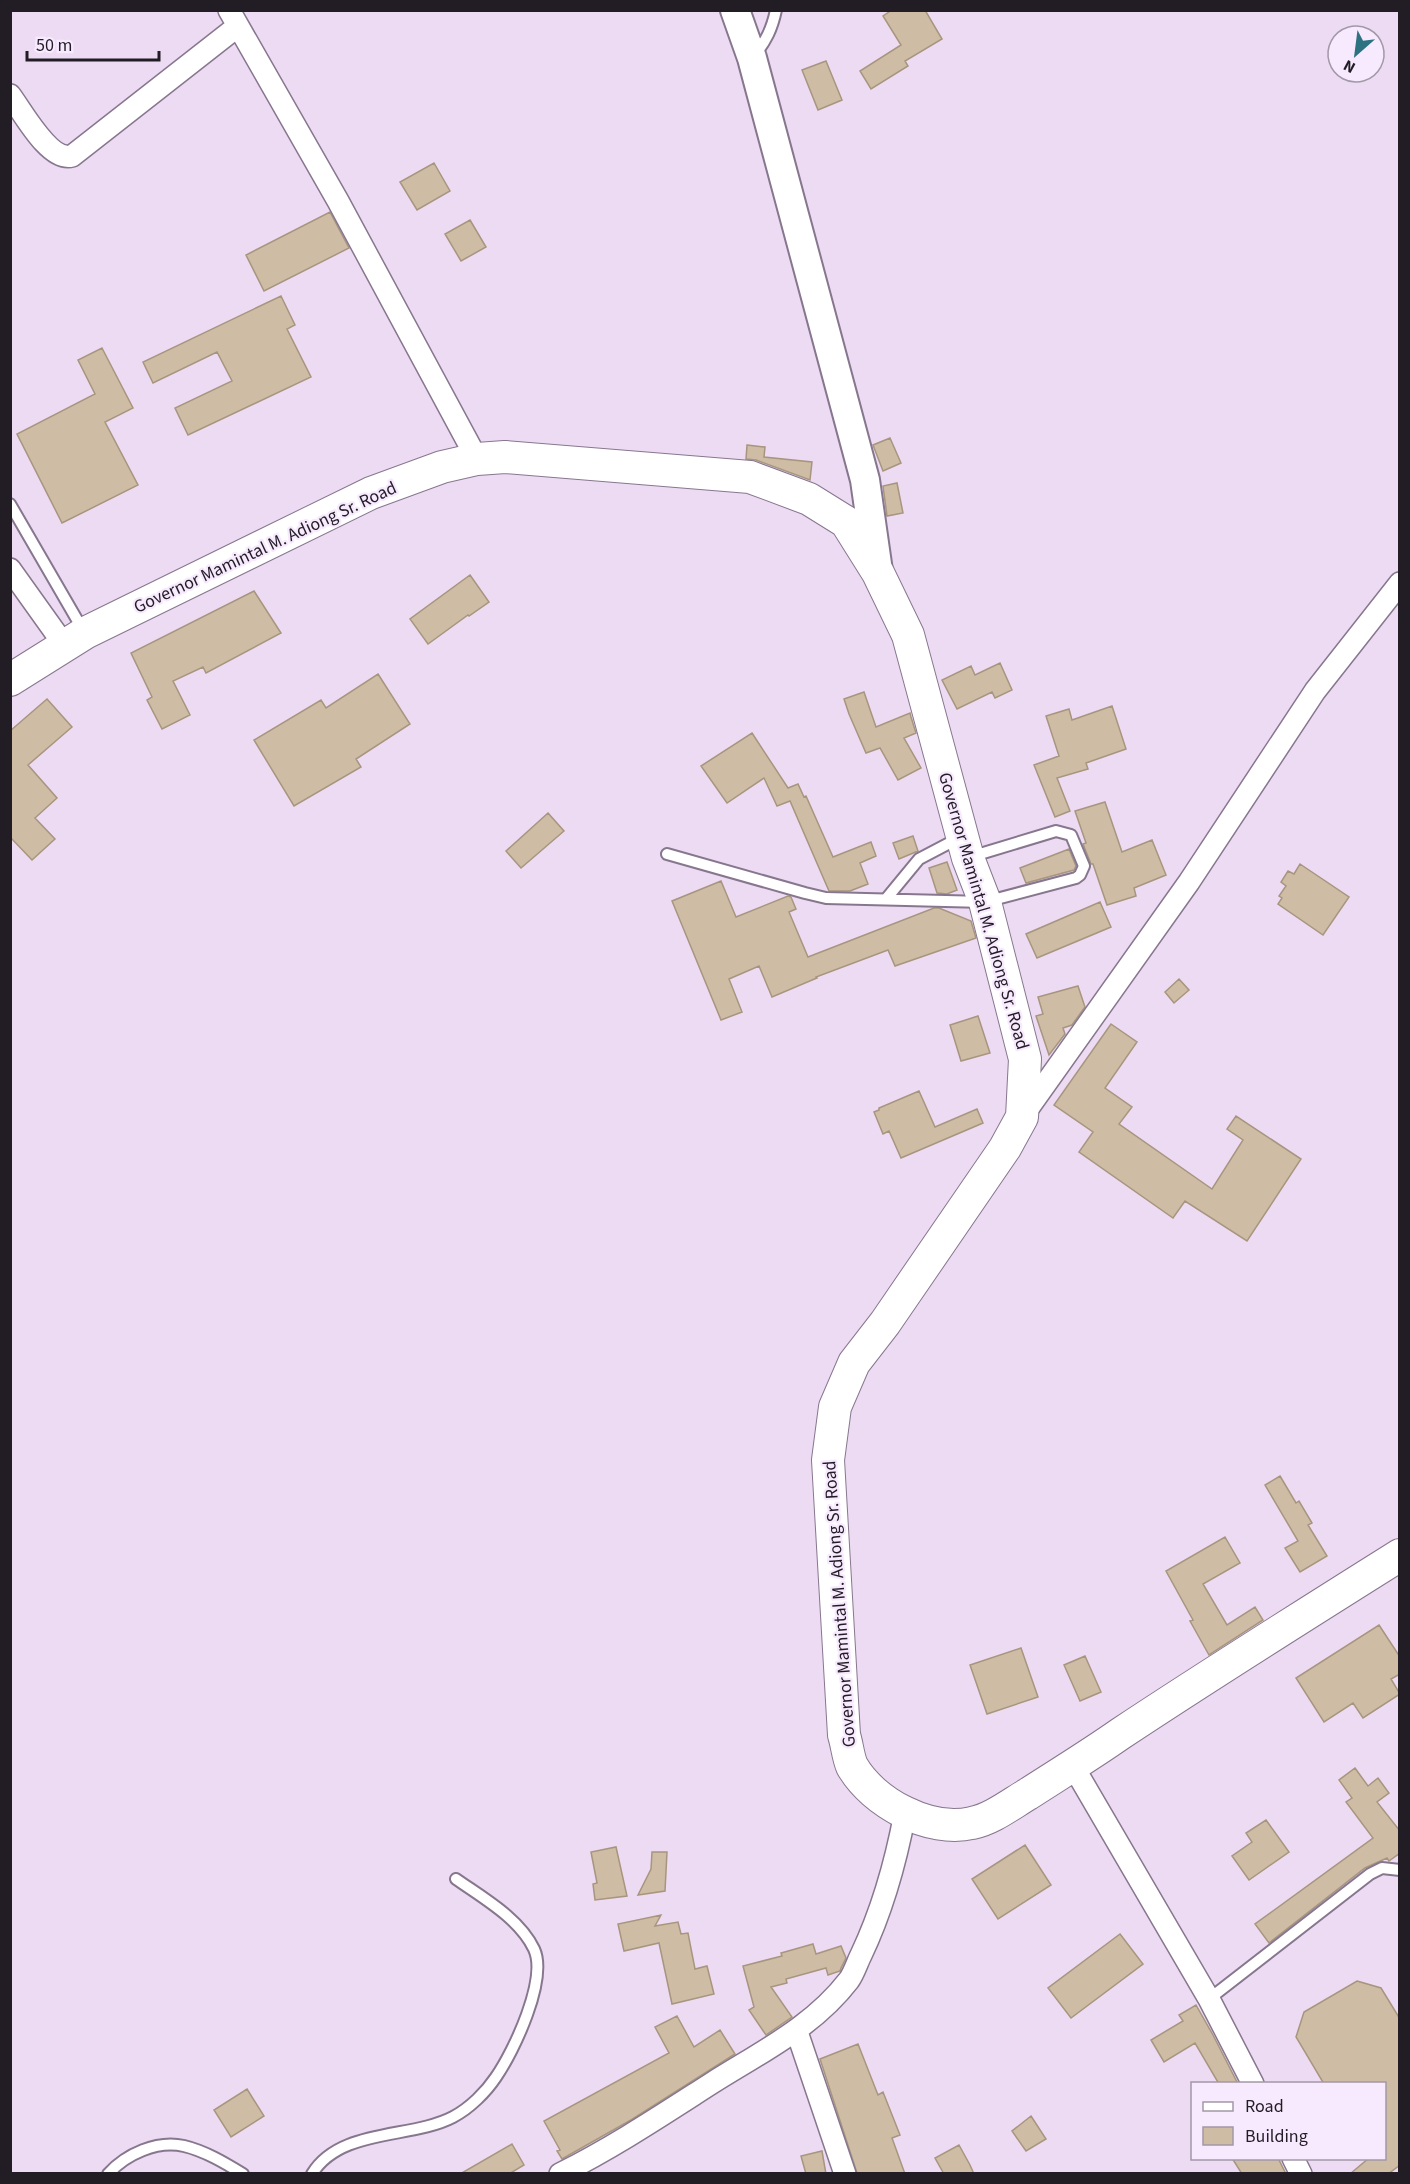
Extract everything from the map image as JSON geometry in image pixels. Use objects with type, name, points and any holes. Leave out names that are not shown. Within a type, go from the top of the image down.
[{"type":"main road","name":"Governor Mamintal M. Adiong Sr. Road","points":[[10,680],[75,639],[370,493],[442,467],[477,459],[505,457],[750,477],[809,499],[846,522],[878,573],[908,635],[965,847],[985,902],[1025,1059],[1022,1117],[977,1190],[885,1323],[854,1363],[835,1407],[828,1460],[844,1735],[852,1765],[870,1789],[905,1813],[925,1821],[951,1826],[974,1823],[1003,1810],[1073,1766],[1196,1684],[1400,1555]]},
{"type":"street","points":[[735,10],[752,58],[864,480],[878,573]]},
{"type":"street","points":[[10,95],[49,149],[61,156],[72,156],[233,18],[338,201],[477,459]]},
{"type":"street","points":[[10,569],[75,639]]},
{"type":"street","points":[[1022,1117],[1189,882],[1315,692],[1400,583]]},
{"type":"street","points":[[1073,1766],[1209,1999],[1252,2082]]},
{"type":"street","points":[[560,2174],[604,2152],[797,2032],[831,2001],[850,1977],[882,1904],[900,1843],[905,1813]]},
{"type":"street","points":[[797,2032],[845,2174]]},
{"type":"street","points":[[1294,2160],[1301,2174]]},
{"type":"lane","points":[[752,58],[768,36],[776,10]]},
{"type":"lane","points":[[10,504],[75,639]]},
{"type":"lane","points":[[667,854],[826,898],[985,902],[1076,878],[1083,870],[1084,862],[1071,835],[1056,831],[965,847],[919,859],[886,899]]},
{"type":"lane","points":[[1209,1999],[1370,1874],[1382,1868],[1400,1870]]},
{"type":"lane","points":[[312,2174],[317,2165],[339,2149],[380,2135],[452,2117],[474,2102],[496,2077],[513,2047],[532,2002],[537,1977],[535,1951],[523,1930],[456,1879]]},
{"type":"lane","points":[[108,2174],[117,2164],[140,2152],[161,2145],[184,2146],[222,2161],[243,2174]]},
{"type":"building","points":[[892,10],[925,10],[942,39],[905,61],[908,66],[871,89],[860,71],[901,45],[883,16]]},
{"type":"building","points":[[826,61],[842,100],[818,110],[802,70]]},
{"type":"building","points":[[434,163],[450,191],[417,210],[400,182]]},
{"type":"building","points":[[330,212],[349,248],[264,291],[246,255]]},
{"type":"building","points":[[470,220],[486,247],[461,261],[445,234]]},
{"type":"building","points":[[281,296],[295,325],[287,329],[311,377],[188,435],[175,408],[232,381],[217,352],[153,383],[143,362]]},
{"type":"building","points":[[102,348],[133,408],[105,422],[138,485],[62,523],[17,434],[95,394],[78,360]]},
{"type":"building","points":[[890,438],[901,463],[883,471],[873,445]]},
{"type":"building","points":[[747,445],[765,447],[764,457],[812,462],[810,480],[756,460],[746,459]]},
{"type":"building","points":[[897,483],[903,513],[887,516],[883,486]]},
{"type":"building","points":[[470,575],[489,602],[428,644],[410,619]]},
{"type":"building","points":[[254,591],[281,633],[206,673],[203,667],[173,681],[190,715],[162,729],[147,700],[152,697],[131,653]]},
{"type":"building","points":[[1000,663],[1012,690],[995,698],[992,692],[957,709],[942,680],[971,666],[975,675]]},
{"type":"building","points":[[378,674],[410,724],[356,759],[361,767],[294,806],[254,740],[321,700],[326,708]]},
{"type":"building","points":[[864,692],[876,727],[910,713],[916,733],[904,738],[921,768],[898,780],[880,748],[866,753],[844,699]]},
{"type":"building","points":[[47,699],[72,727],[28,765],[57,798],[35,818],[55,839],[32,860],[10,837],[10,731]]},
{"type":"building","points":[[1112,706],[1126,749],[1086,763],[1088,769],[1057,778],[1070,811],[1055,817],[1034,765],[1059,756],[1046,716],[1069,709],[1072,720]]},
{"type":"building","points":[[752,733],[788,788],[798,784],[804,797],[806,796],[833,857],[871,842],[876,856],[860,863],[868,884],[850,891],[829,891],[790,801],[777,806],[764,778],[727,803],[701,766]]},
{"type":"building","points":[[1105,802],[1122,852],[1152,840],[1166,875],[1134,888],[1136,896],[1107,905],[1093,864],[1083,844],[1086,843],[1075,811]]},
{"type":"building","points":[[548,813],[564,831],[521,868],[506,851]]},
{"type":"building","points":[[913,836],[918,851],[899,859],[893,843]]},
{"type":"building","points":[[1069,849],[1076,866],[1074,870],[1026,883],[1020,868]]},
{"type":"building","points":[[947,862],[957,890],[947,894],[937,893],[929,868]]},
{"type":"building","points":[[1300,864],[1349,897],[1323,935],[1278,904],[1282,898],[1279,896],[1286,886],[1281,882],[1288,871],[1294,874]]},
{"type":"building","points":[[721,881],[736,917],[788,896],[791,897],[796,909],[789,912],[808,957],[934,908],[971,921],[976,938],[895,966],[888,950],[816,977],[772,997],[759,966],[729,979],[742,1012],[721,1020],[672,901]]},
{"type":"building","points":[[1100,902],[1111,927],[1037,958],[1026,934]]},
{"type":"building","points":[[1179,979],[1189,990],[1174,1003],[1165,992]]},
{"type":"building","points":[[1078,986],[1085,1007],[1072,1025],[1063,1028],[1065,1034],[1049,1055],[1036,1016],[1043,1014],[1038,997]]},
{"type":"building","points":[[978,1016],[990,1053],[961,1061],[950,1025]]},
{"type":"building","points":[[1111,1024],[1137,1042],[1105,1088],[1132,1107],[1119,1124],[1212,1189],[1243,1140],[1227,1129],[1236,1116],[1301,1159],[1247,1241],[1185,1201],[1173,1218],[1079,1152],[1093,1132],[1054,1105]]},
{"type":"building","points":[[919,1091],[935,1127],[977,1109],[983,1123],[901,1158],[889,1131],[883,1134],[874,1112]]},
{"type":"building","points":[[1280,1476],[1296,1503],[1299,1501],[1312,1523],[1308,1525],[1327,1556],[1300,1572],[1285,1548],[1298,1541],[1265,1485]]},
{"type":"building","points":[[1225,1537],[1240,1563],[1203,1584],[1227,1625],[1255,1607],[1263,1620],[1209,1655],[1166,1571]]},
{"type":"building","points":[[1379,1625],[1400,1657],[1400,1674],[1391,1679],[1400,1694],[1363,1718],[1353,1703],[1324,1722],[1296,1678]]},
{"type":"building","points":[[1021,1648],[1038,1697],[987,1714],[970,1665]]},
{"type":"building","points":[[1085,1656],[1101,1692],[1080,1701],[1064,1665]]},
{"type":"building","points":[[1355,1768],[1368,1786],[1378,1778],[1389,1793],[1377,1802],[1400,1831],[1400,1853],[1389,1861],[1387,1858],[1365,1868],[1269,1943],[1255,1924],[1373,1838],[1346,1802],[1352,1798],[1339,1780]]},
{"type":"building","points":[[1266,1820],[1289,1852],[1249,1880],[1232,1856],[1252,1842],[1246,1833]]},
{"type":"building","points":[[1025,1845],[1051,1885],[998,1919],[972,1879]]},
{"type":"building","points":[[616,1847],[627,1896],[595,1900],[593,1884],[597,1883],[591,1852]]},
{"type":"building","points":[[652,1852],[667,1852],[665,1891],[638,1895],[651,1869]]},
{"type":"building","points":[[661,1915],[655,1926],[678,1922],[681,1934],[688,1933],[695,1969],[707,1966],[714,1994],[672,2004],[659,1943],[624,1951],[618,1924]]},
{"type":"building","points":[[1120,1934],[1143,1964],[1071,2018],[1048,1988]]},
{"type":"building","points":[[813,1944],[816,1954],[841,1946],[846,1958],[840,1971],[828,1975],[826,1968],[786,1979],[787,1983],[771,1987],[792,2017],[766,2035],[749,2010],[754,2007],[743,1966],[782,1956],[781,1953]]},
{"type":"building","points":[[1357,1981],[1381,1988],[1400,2019],[1400,2165],[1388,2174],[1350,2174],[1367,2160],[1386,2160],[1386,2082],[1323,2082],[1296,2037],[1304,2012]]},
{"type":"building","points":[[1196,2005],[1237,2082],[1218,2082],[1195,2043],[1164,2062],[1151,2040],[1183,2021],[1179,2015]]},
{"type":"building","points":[[677,2016],[694,2047],[720,2030],[735,2054],[631,2120],[562,2159],[557,2151],[560,2150],[544,2121],[669,2053],[655,2027]]},
{"type":"building","points":[[858,2044],[878,2095],[883,2092],[900,2135],[892,2138],[905,2174],[857,2173],[820,2059]]},
{"type":"building","points":[[247,2089],[264,2116],[231,2137],[214,2110]]},
{"type":"building","points":[[1031,2116],[1046,2139],[1026,2151],[1012,2131]]},
{"type":"building","points":[[512,2144],[524,2165],[509,2174],[460,2174]]},
{"type":"building","points":[[959,2145],[974,2174],[944,2174],[935,2158]]},
{"type":"building","points":[[822,2151],[826,2174],[806,2174],[801,2156]]},
{"type":"building","points":[[1233,2160],[1279,2160],[1286,2174],[1242,2174]]}]
